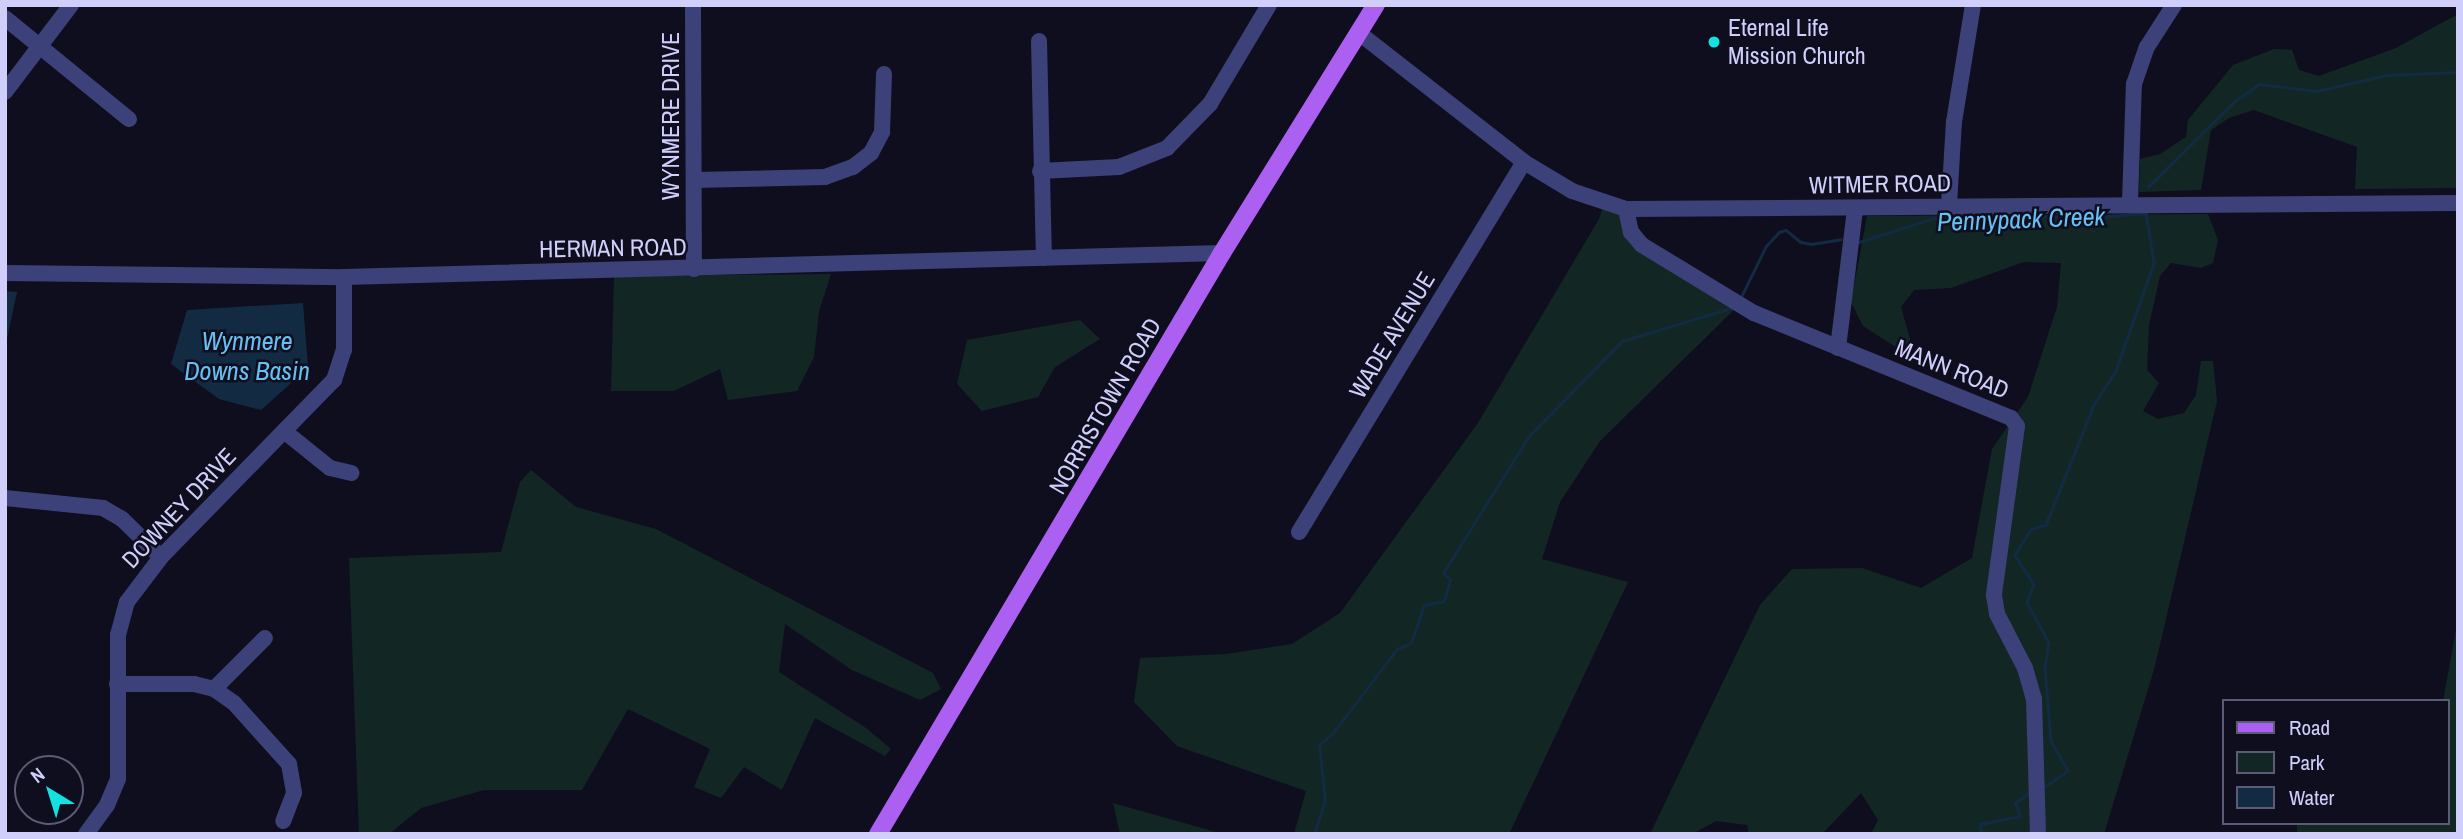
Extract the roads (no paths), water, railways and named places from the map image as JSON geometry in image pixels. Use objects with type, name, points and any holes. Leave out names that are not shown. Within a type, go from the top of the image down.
[{"type":"main road","name":"NORRISTOWN ROAD","points":[[878,834],[1223,253],[1377,5]]},
{"type":"street","points":[[5,92],[38,45],[71,5]]},
{"type":"street","name":"WYNMERE DRIVE","points":[[693,5],[694,269]]},
{"type":"street","points":[[1040,171],[1119,167],[1167,148],[1209,104],[1269,5]]},
{"type":"street","points":[[1949,205],[1954,122],[1973,5]]},
{"type":"street","points":[[2130,202],[2134,84],[2147,47],[2174,5]]},
{"type":"street","points":[[5,18],[128,118]]},
{"type":"street","name":"WITMER ROAD","points":[[1359,33],[1524,162],[1572,191],[1626,209],[1855,209],[2130,202],[2458,203]]},
{"type":"street","points":[[1039,41],[1044,258]]},
{"type":"street","points":[[694,180],[825,177],[853,167],[871,152],[882,132],[884,74]]},
{"type":"street","name":"WADE AVENUE","points":[[1299,532],[1524,162]]},
{"type":"street","name":"MANN ROAD","points":[[1626,209],[1631,232],[1659,258],[1756,314],[2011,418],[2017,426],[1994,595],[1997,614],[2025,667],[2034,699],[2038,834]]},
{"type":"street","points":[[1838,348],[1855,209]]},
{"type":"street","name":"HERMAN ROAD","points":[[5,273],[344,277],[1223,253]]},
{"type":"street","name":"DOWNEY DRIVE","points":[[86,834],[107,805],[118,779],[117,684],[120,620],[135,590],[161,557],[326,390],[340,368],[344,277]]},
{"type":"street","points":[[284,431],[331,468],[351,473]]},
{"type":"street","points":[[5,498],[103,508],[122,519],[161,557]]},
{"type":"street","points":[[214,689],[265,638]]},
{"type":"street","points":[[117,684],[214,689],[234,703],[289,764],[294,793],[283,821]]},
{"type":"water","points":[[5,291],[17,292],[5,348]]},
{"type":"water","name":"Wynmere Downs Basin","points":[[303,303],[308,368],[261,410],[219,399],[171,364],[187,310]]},
{"type":"waterway","name":"Pennypack Creek","points":[[2148,187],[2235,101],[2259,84],[2317,91],[2387,75],[2458,72]]},
{"type":"waterway","points":[[1856,243],[1944,215],[2098,217],[2146,213],[2154,263],[2116,371],[2094,405],[2046,525],[2031,530],[2015,555],[2034,584],[2027,602],[2049,643],[2045,667],[2051,741],[2068,771],[2045,787]]},
{"type":"waterway","name":"Pennypack Creek","points":[[1740,299],[1766,246],[1779,232],[1786,230],[1801,242],[1811,244],[1841,239]]},
{"type":"waterway","name":"Pennypack Creek","points":[[1314,834],[1325,801],[1319,745],[1333,733],[1397,649],[1411,643],[1424,605],[1444,601],[1450,580],[1443,573],[1529,436],[1622,341],[1731,308]]},
{"type":"waterway","points":[[1981,834],[1980,824],[2020,816],[2015,803],[2031,791]]},
{"type":"place","name":"Eternal Life Mission Church","points":[[1714,42]]}]
